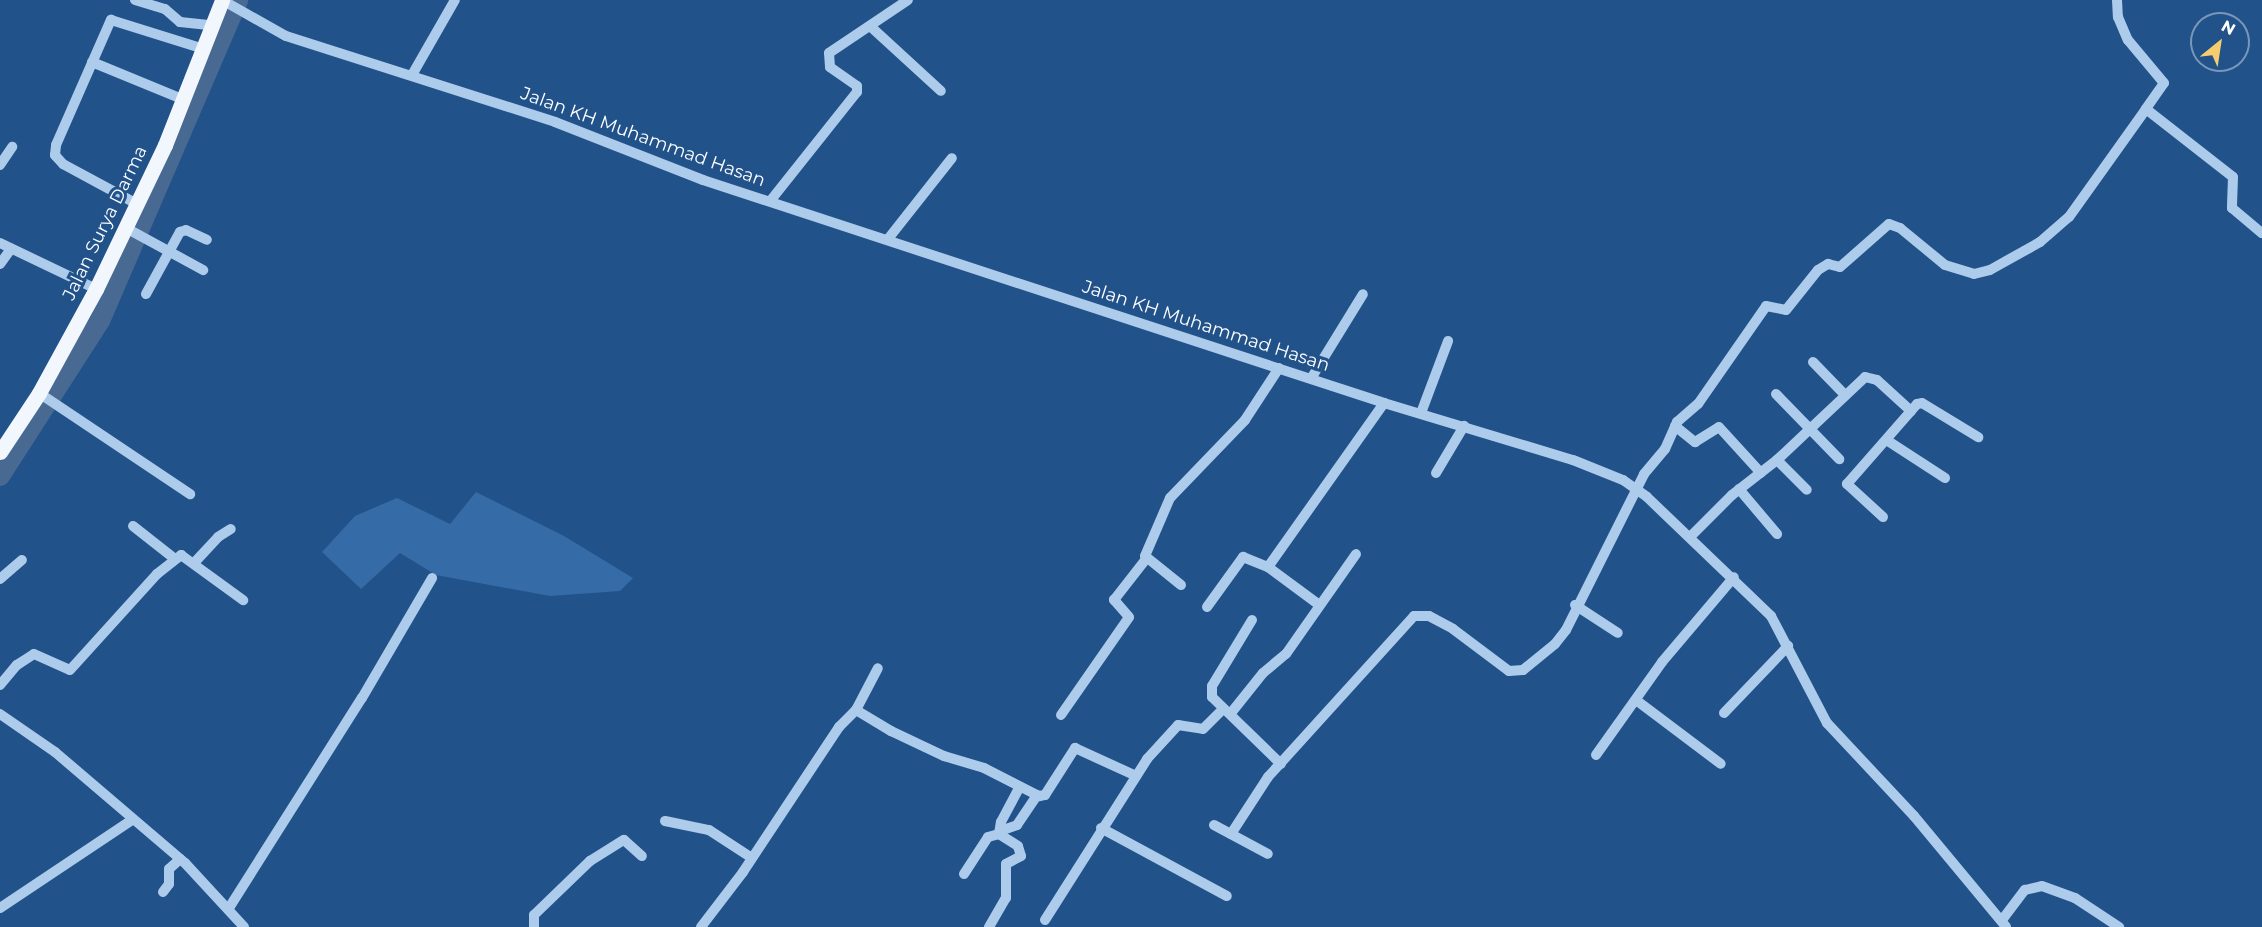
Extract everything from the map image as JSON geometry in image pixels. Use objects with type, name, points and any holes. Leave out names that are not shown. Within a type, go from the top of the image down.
[{"type":"main road","name":"Jalan Surya Darma","points":[[0,452],[42,395],[96,289],[131,231],[137,204],[201,48],[224,1]]},
{"type":"street","points":[[135,0],[165,9],[180,22],[212,25]]},
{"type":"street","points":[[412,75],[455,0]]},
{"type":"street","points":[[771,200],[857,92],[856,86],[830,67],[829,54],[908,0]]},
{"type":"street","points":[[1232,834],[1250,801],[1414,616],[1429,616],[1509,671],[1517,672],[1528,667],[1563,636],[1575,605],[1637,489],[1675,426],[1698,404],[1764,308],[1769,305],[1786,310],[1818,270],[1828,264],[1840,267],[1885,226],[1896,226],[1945,265],[1974,274],[1990,270],[2040,242],[2069,217],[2164,83],[2128,40],[2118,17],[2117,0]]},
{"type":"street","name":"Jalan KH Muhammad Hasan","points":[[224,1],[286,36],[555,122],[703,180],[771,200],[1312,377],[1384,403],[1573,460],[1637,489],[1734,578],[1771,616],[1827,723],[1914,816],[2004,923]]},
{"type":"street","points":[[137,204],[63,164],[55,154],[108,23],[115,19],[201,48]]},
{"type":"street","points":[[870,26],[941,91]]},
{"type":"street","points":[[92,62],[182,99]]},
{"type":"street","points":[[2146,109],[2233,177],[2232,208],[2262,233]]},
{"type":"street","points":[[0,165],[12,147]]},
{"type":"street","points":[[888,239],[952,158]]},
{"type":"street","points":[[146,294],[182,230],[207,240]]},
{"type":"street","points":[[131,231],[203,270]]},
{"type":"street","points":[[0,243],[96,289]]},
{"type":"street","points":[[0,264],[11,249]]},
{"type":"street","points":[[1312,377],[1364,294]]},
{"type":"street","points":[[1421,413],[1448,341]]},
{"type":"street","points":[[1813,362],[1845,395]]},
{"type":"street","points":[[1061,715],[1129,618],[1114,600],[1146,559],[1172,493],[1245,420],[1279,368]]},
{"type":"street","points":[[1690,537],[1739,489],[1777,460],[1845,395],[1869,376],[1911,411]]},
{"type":"street","points":[[1776,394],[1808,430],[1839,459]]},
{"type":"street","points":[[42,395],[190,494]]},
{"type":"street","points":[[1268,567],[1384,403]]},
{"type":"street","points":[[1883,516],[1846,484],[1888,441],[1911,411],[1922,403],[1978,438]]},
{"type":"street","points":[[1436,473],[1464,426]]},
{"type":"street","points":[[1675,426],[1695,442],[1719,427],[1761,473]]},
{"type":"street","points":[[1888,441],[1945,478]]},
{"type":"street","points":[[1777,460],[1807,490]]},
{"type":"street","points":[[1739,489],[1777,534]]},
{"type":"street","points":[[133,526],[175,559]]},
{"type":"street","points":[[194,563],[213,541],[231,529]]},
{"type":"street","points":[[1045,920],[1134,775],[1178,725],[1203,729],[1227,711],[1263,673],[1291,648],[1318,603],[1356,554]]},
{"type":"street","points":[[0,685],[16,665],[34,654],[70,670],[106,626],[181,555],[243,600]]},
{"type":"street","points":[[1207,607],[1243,557],[1268,567],[1318,603]]},
{"type":"street","points":[[1146,559],[1181,585]]},
{"type":"street","points":[[0,579],[22,560]]},
{"type":"street","points":[[229,908],[362,698],[432,578]]},
{"type":"street","points":[[1596,755],[1662,662],[1734,578]]},
{"type":"street","points":[[1575,605],[1618,633]]},
{"type":"street","points":[[1252,620],[1212,686],[1212,697],[1281,764]]},
{"type":"street","points":[[1724,713],[1788,646]]},
{"type":"street","points":[[701,927],[752,858],[839,727],[856,710],[878,668]]},
{"type":"street","points":[[1636,700],[1721,764]]},
{"type":"street","points":[[856,710],[891,731],[944,756],[984,768],[1019,788],[1037,795],[1045,795],[1075,748],[1134,775]]},
{"type":"street","points":[[0,714],[55,752],[180,859],[229,908],[235,923],[244,927]]},
{"type":"street","points":[[1000,833],[1019,788]]},
{"type":"street","points":[[964,874],[988,837],[1017,825],[1037,795]]},
{"type":"street","points":[[0,908],[132,820]]},
{"type":"street","points":[[665,821],[709,830],[752,858]]},
{"type":"street","points":[[1214,825],[1268,854]]},
{"type":"street","points":[[1101,828],[1227,896]]},
{"type":"street","points":[[989,927],[1006,898],[1005,865],[1017,861],[1021,853],[1000,833]]},
{"type":"street","points":[[534,927],[534,915],[590,861],[624,840],[642,856]]},
{"type":"street","points":[[163,892],[169,884],[169,869],[180,859]]},
{"type":"street","points":[[2004,923],[2021,893],[2035,886],[2074,898],[2119,927]]},
{"type":"shaded area","points":[[476,492],[564,536],[633,578],[620,591],[550,596],[436,575],[400,553],[361,589],[322,552],[355,516],[397,498],[450,524]]},
{"type":"waterway","points":[[0,476],[100,321],[238,0]]}]
